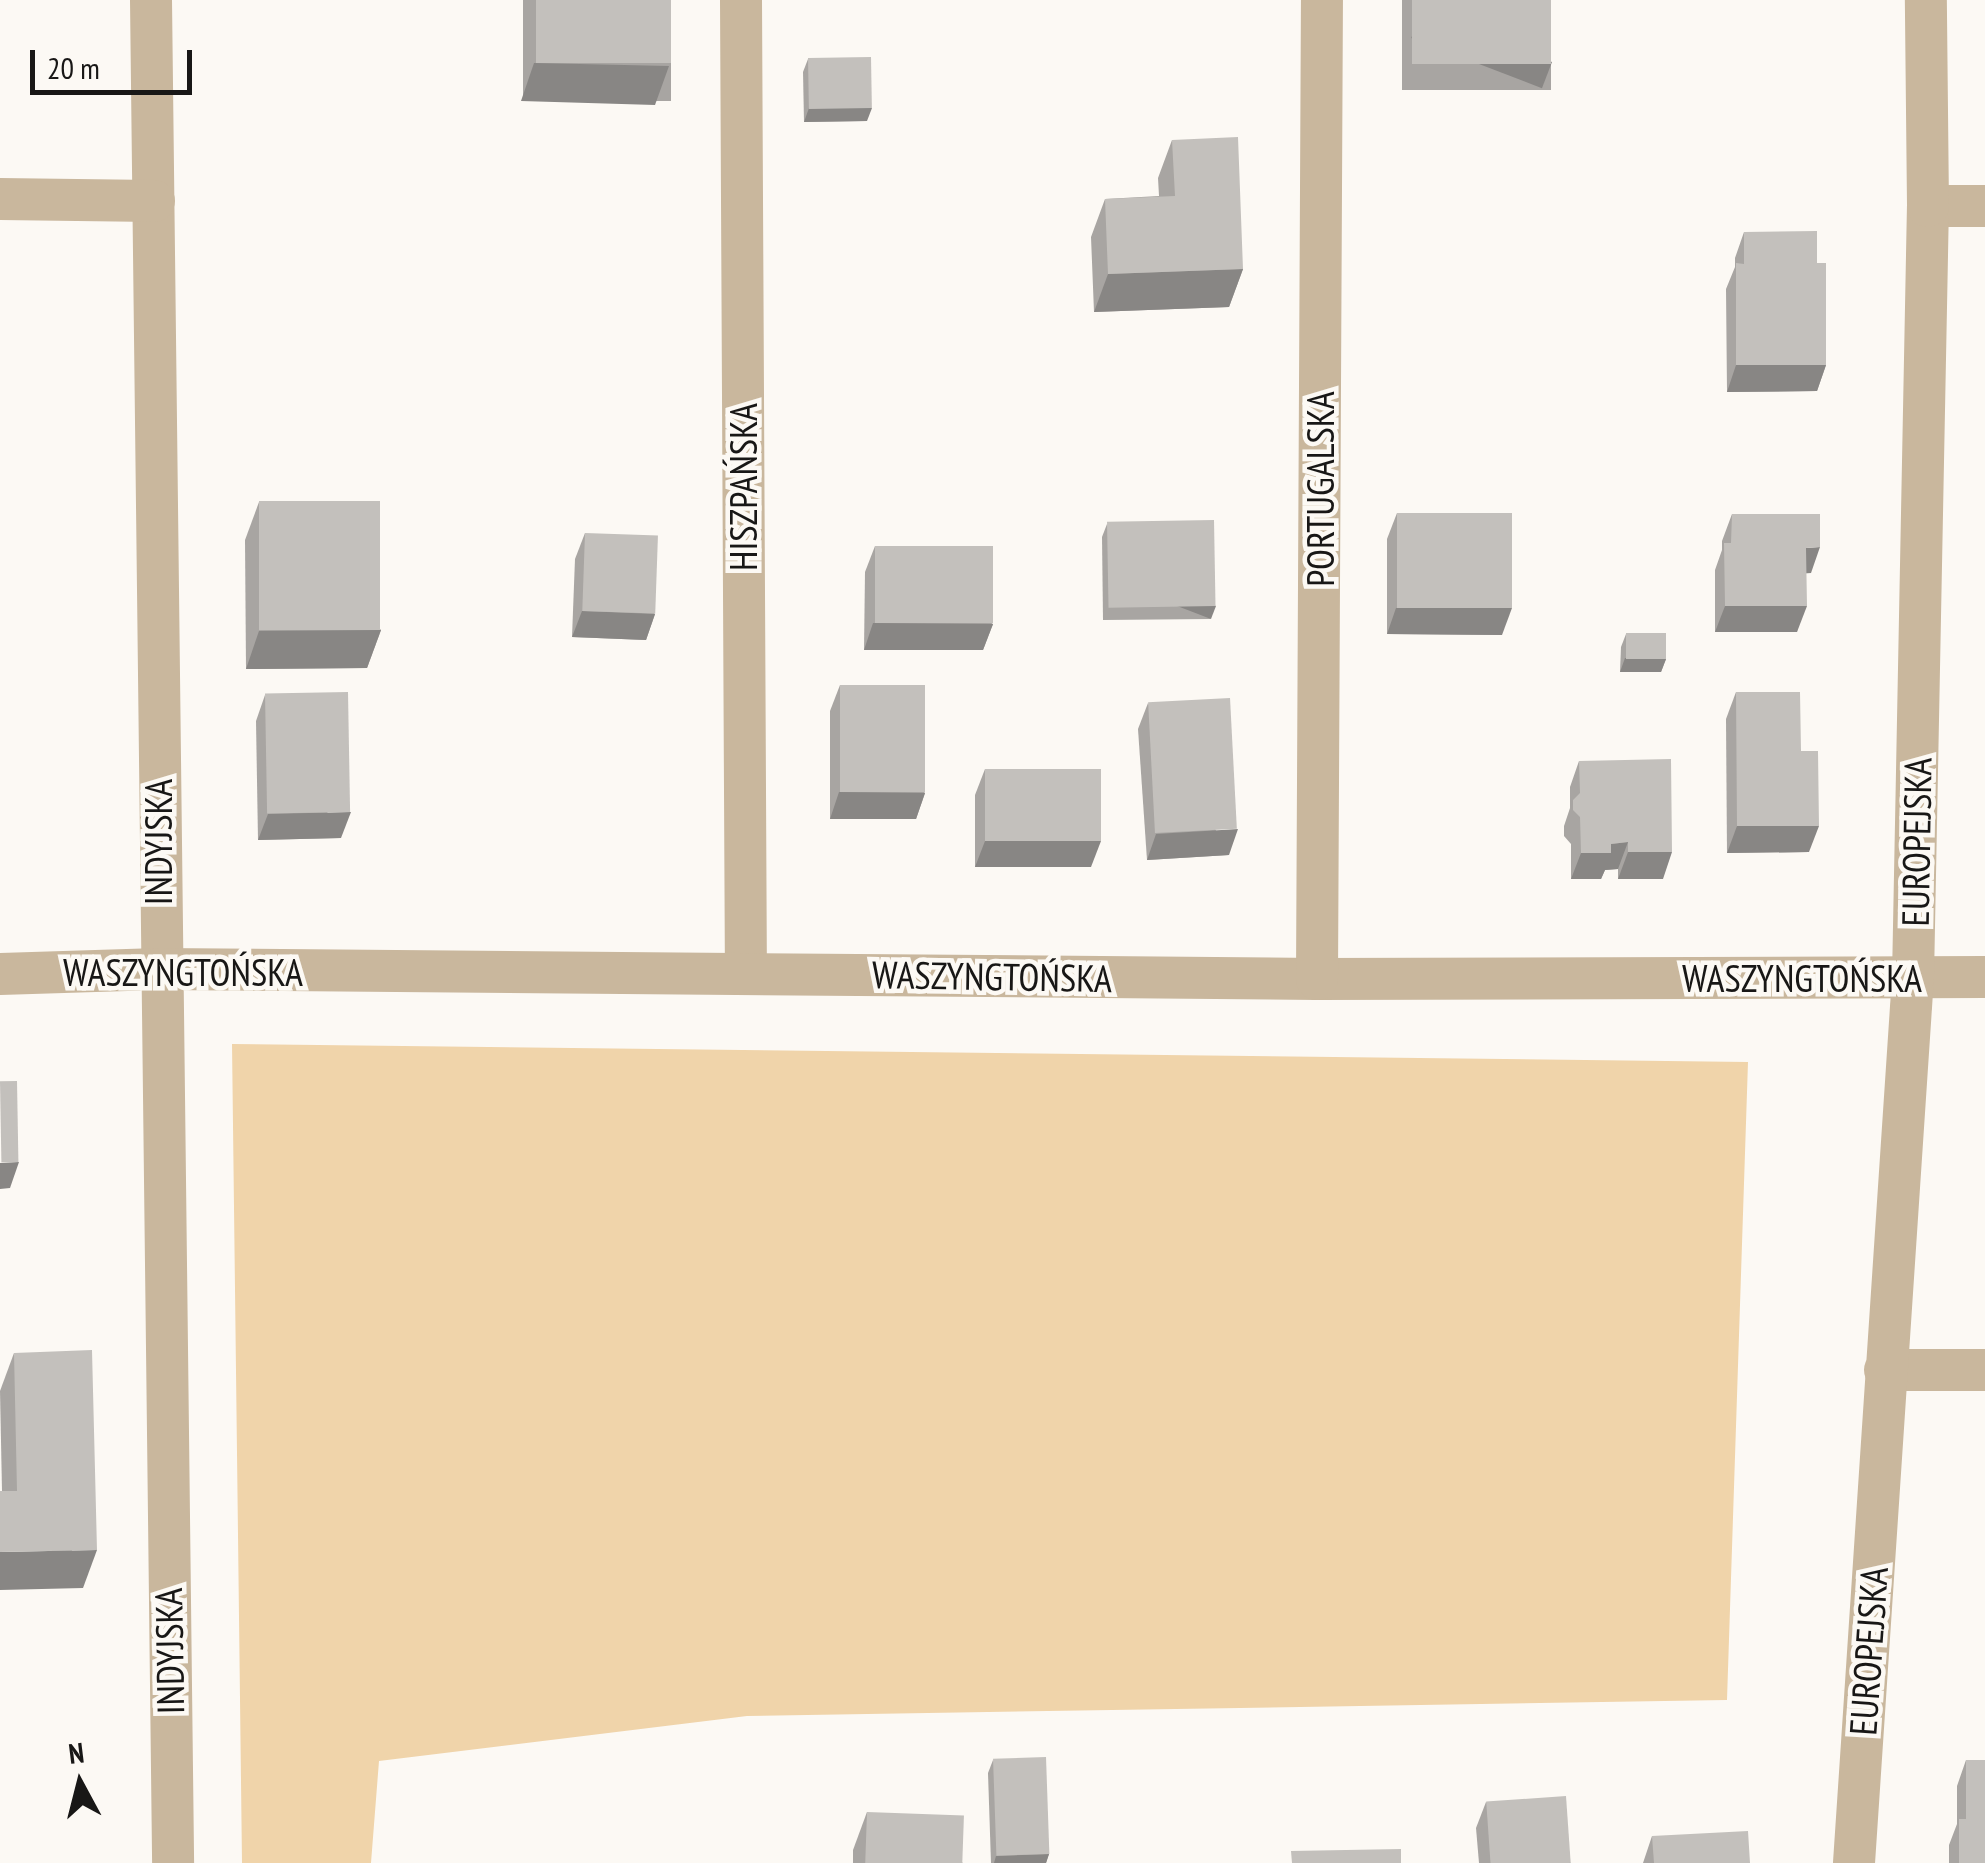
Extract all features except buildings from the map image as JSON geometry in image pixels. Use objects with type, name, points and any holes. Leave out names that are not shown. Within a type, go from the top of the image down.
[{"type":"street","name":"INDYJSKA","points":[[151,0],[172,1863]]},
{"type":"street","name":"HISZPAŃSKA","points":[[740,0],[746,973]]},
{"type":"street","name":"PORTUGALSKA","points":[[1317,979],[1322,0]]},
{"type":"street","name":"EUROPEJSKA","points":[[1854,1863],[1913,978],[1928,206],[1926,0]]},
{"type":"street","points":[[0,199],[154,202]]},
{"type":"street","points":[[1928,206],[1985,206]]},
{"type":"street","name":"WASZYNGTOŃSKA","points":[[0,974],[159,969],[1317,979],[1985,977]]},
{"type":"street","points":[[1886,1370],[1985,1370]]},
{"type":"shaded area","points":[[232,1044],[1748,1062],[1727,1700],[747,1716],[379,1761],[371,1863],[242,1863]]}]
